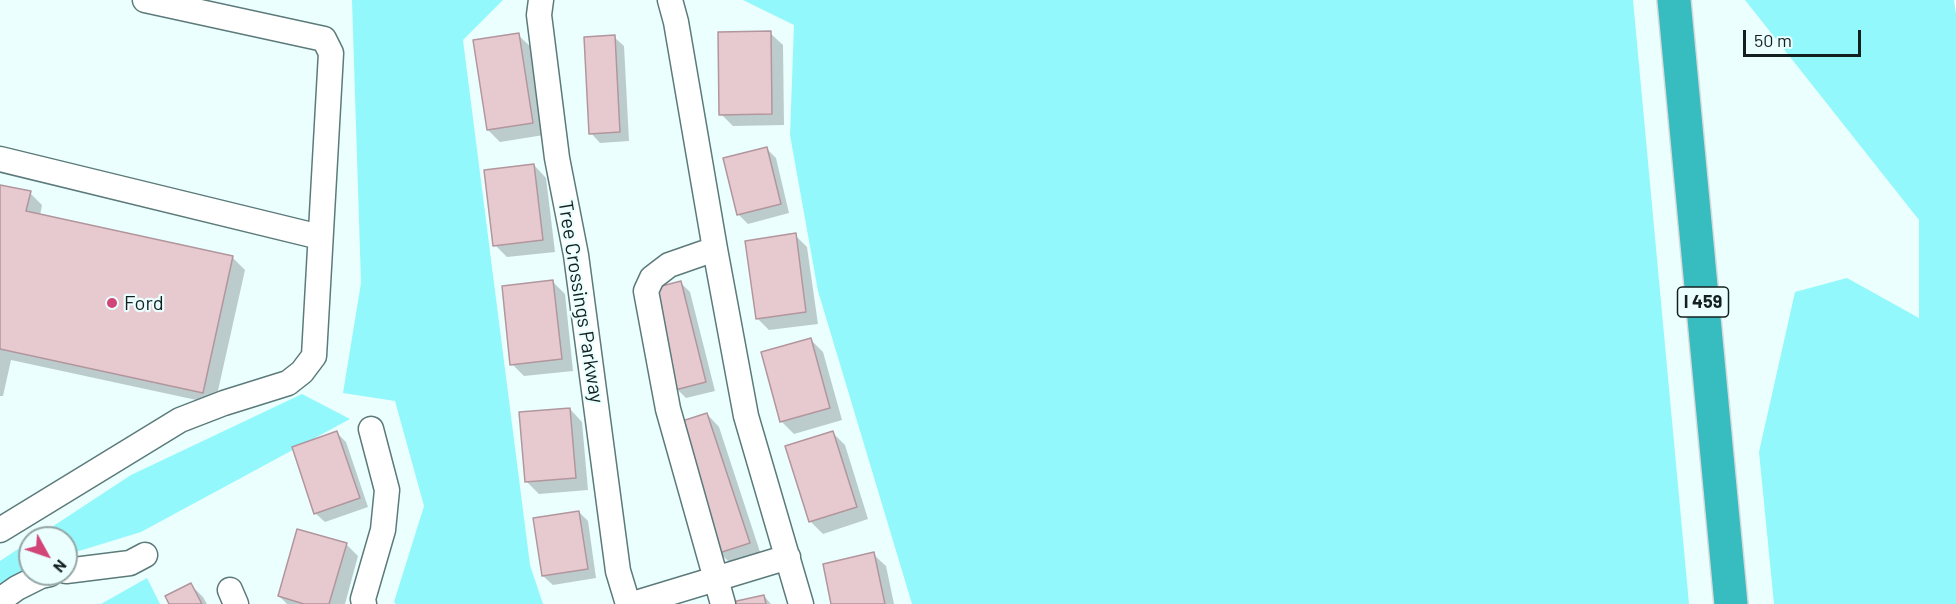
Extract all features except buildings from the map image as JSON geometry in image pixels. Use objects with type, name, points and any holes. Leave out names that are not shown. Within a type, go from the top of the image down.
[{"type":"highway","name":"I 459","points":[[1674,0],[1731,604]]},
{"type":"street","points":[[0,530],[180,420],[224,403],[288,383],[302,372],[314,356],[331,53],[324,39],[145,0]]},
{"type":"street","name":"Tree Crossings Parkway","points":[[541,0],[539,15],[557,158],[576,255],[618,571],[628,604]]},
{"type":"street","points":[[670,0],[676,22],[714,249],[746,416],[801,604]]},
{"type":"street","points":[[0,159],[321,237]]},
{"type":"street","points":[[714,249],[669,265],[652,278],[646,291],[668,409],[723,604]]},
{"type":"street","points":[[364,604],[363,599],[383,530],[387,490],[371,429]]},
{"type":"street","points":[[78,570],[130,563],[145,555]]},
{"type":"street","points":[[633,604],[788,557]]},
{"type":"street","points":[[1,599],[21,586]]},
{"type":"shaded area","points":[[352,0],[503,0],[463,40],[530,565],[543,604],[396,604],[394,602],[424,506],[395,401],[343,393],[361,283]]},
{"type":"shaded area","points":[[743,0],[1633,0],[1689,604],[912,604],[818,291],[790,135],[794,25]]},
{"type":"shaded area","points":[[1745,0],[1954,0],[1956,14],[1956,604],[1774,604],[1759,452],[1795,292],[1847,278],[1919,318],[1919,220]]},
{"type":"shaded area","points":[[302,394],[350,419],[141,532],[78,551],[78,526],[53,526],[131,475]]},
{"type":"shaded area","points":[[18,549],[18,581],[0,592],[0,561]]},
{"type":"shaded area","points":[[147,578],[160,604],[101,604]]},
{"type":"place","name":"Ford","points":[[112,303]]}]
